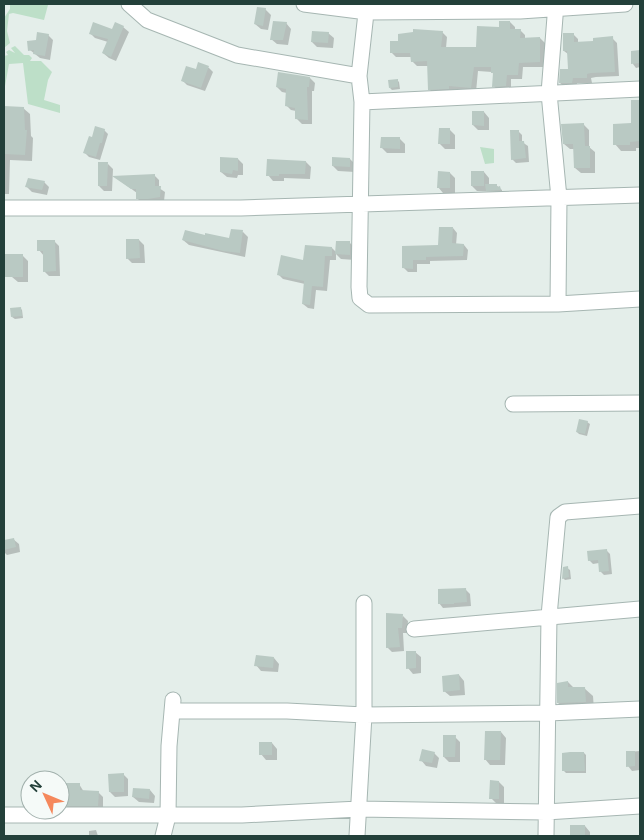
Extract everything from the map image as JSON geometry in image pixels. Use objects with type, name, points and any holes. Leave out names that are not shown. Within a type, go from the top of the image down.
[{"type":"street","points":[[129,4],[147,20],[238,55],[359,76]]},
{"type":"street","points":[[304,4],[367,8],[520,11],[556,6],[625,4]]},
{"type":"street","points":[[556,6],[549,93],[559,198],[558,304]]},
{"type":"street","points":[[367,8],[359,76],[362,102],[358,286],[360,298],[369,305],[558,304],[640,299]]},
{"type":"street","points":[[362,102],[640,89]]},
{"type":"street","points":[[4,208],[241,208],[640,195]]},
{"type":"street","points":[[513,404],[640,403]]},
{"type":"street","points":[[546,836],[549,616],[558,517],[565,512],[640,506]]},
{"type":"street","points":[[357,836],[364,715],[364,603]]},
{"type":"street","points":[[414,629],[640,609]]},
{"type":"street","points":[[164,836],[168,816],[169,746],[173,705],[364,715],[548,713],[640,709]]},
{"type":"street","points":[[4,816],[242,815],[359,809],[546,812],[640,806]]},
{"type":"green space","points":[[10,4],[48,5],[44,20],[13,13],[9,14],[7,31],[10,43],[4,48],[4,18],[10,9]]},
{"type":"green space","points":[[15,46],[24,55],[29,55],[32,58],[30,61],[41,61],[52,72],[48,80],[44,100],[60,105],[60,113],[28,104],[23,63],[9,64],[5,86],[4,56],[8,55],[6,52],[9,50],[15,53],[11,48]]},
{"type":"green space","points":[[480,147],[494,149],[494,163],[485,164]]},
{"type":"building","points":[[257,7],[266,8],[263,26],[254,24]]},
{"type":"building","points":[[273,21],[287,22],[283,40],[270,40]]},
{"type":"building","points":[[499,21],[510,21],[510,29],[521,29],[520,38],[540,37],[540,62],[519,63],[518,75],[507,75],[506,86],[492,87],[493,73],[491,73],[491,67],[474,67],[471,88],[449,86],[449,89],[428,90],[427,61],[411,62],[410,53],[390,53],[390,41],[398,41],[398,34],[413,32],[413,29],[443,31],[441,47],[476,47],[477,26],[499,27]]},
{"type":"building","points":[[93,22],[112,29],[115,22],[124,26],[111,57],[102,53],[108,39],[89,34]]},
{"type":"building","points":[[312,31],[329,32],[328,43],[311,42]]},
{"type":"building","points":[[37,32],[49,34],[45,56],[33,54],[34,50],[28,51],[27,41],[36,40]]},
{"type":"building","points":[[563,33],[574,33],[574,42],[593,41],[593,38],[613,36],[615,72],[591,73],[587,74],[587,78],[573,78],[572,83],[559,83],[560,69],[568,69],[567,51],[563,51]]},
{"type":"building","points":[[640,50],[640,63],[631,64],[631,51]]},
{"type":"building","points":[[198,62],[209,66],[201,88],[181,81],[186,66],[196,69]]},
{"type":"building","points":[[278,72],[310,77],[309,87],[307,87],[308,120],[295,119],[295,108],[285,106],[286,89],[276,87]]},
{"type":"building","points":[[398,79],[398,87],[389,88],[388,80]]},
{"type":"building","points":[[631,100],[640,100],[640,141],[630,142],[630,145],[613,145],[613,124],[631,123]]},
{"type":"building","points":[[4,106],[24,107],[25,130],[27,130],[25,155],[4,154]]},
{"type":"building","points":[[472,111],[484,111],[484,126],[472,125]]},
{"type":"building","points":[[584,123],[585,146],[590,146],[590,168],[574,168],[573,144],[563,144],[561,124]]},
{"type":"building","points":[[95,126],[105,129],[96,157],[83,153],[89,136],[92,137]]},
{"type":"building","points":[[439,128],[450,128],[450,144],[438,144]]},
{"type":"building","points":[[510,130],[519,130],[519,141],[524,141],[526,158],[511,160]]},
{"type":"building","points":[[381,137],[400,137],[400,149],[380,148]]},
{"type":"building","points":[[220,157],[238,158],[238,171],[233,170],[232,174],[220,172]]},
{"type":"building","points":[[332,157],[350,158],[350,167],[332,166]]},
{"type":"building","points":[[267,159],[306,161],[305,174],[266,176]]},
{"type":"building","points":[[98,162],[108,162],[107,186],[98,186]]},
{"type":"building","points":[[438,171],[450,172],[450,188],[437,188]]},
{"type":"building","points":[[471,171],[484,171],[484,186],[471,186]]},
{"type":"building","points":[[155,174],[155,186],[161,186],[160,197],[148,199],[136,199],[136,189],[131,189],[112,176]]},
{"type":"building","points":[[28,178],[45,181],[42,190],[25,187]]},
{"type":"building","points":[[485,184],[497,184],[497,187],[500,186],[501,190],[486,191]]},
{"type":"building","points":[[439,227],[453,227],[452,243],[464,244],[463,256],[426,257],[426,260],[413,260],[413,269],[402,268],[402,246],[438,245]]},
{"type":"building","points":[[231,229],[243,230],[240,253],[223,251],[182,240],[185,230],[229,238]]},
{"type":"building","points":[[126,239],[139,239],[140,258],[126,259]]},
{"type":"building","points":[[37,240],[55,240],[56,271],[43,272],[43,251],[37,251]]},
{"type":"building","points":[[336,241],[350,241],[350,255],[335,254]]},
{"type":"building","points":[[305,245],[332,247],[332,256],[325,256],[323,287],[312,286],[310,305],[302,304],[304,281],[277,275],[281,255],[303,260]]},
{"type":"building","points":[[4,254],[23,254],[23,277],[4,277]]},
{"type":"building","points":[[21,307],[22,316],[11,317],[10,308]]},
{"type":"building","points":[[579,419],[588,421],[585,434],[576,432]]},
{"type":"building","points":[[14,538],[16,547],[4,550],[4,540]]},
{"type":"building","points":[[607,549],[609,571],[599,572],[598,560],[588,561],[587,551]]},
{"type":"building","points":[[568,566],[569,577],[562,579],[563,567]]},
{"type":"building","points":[[466,588],[467,602],[438,604],[438,589]]},
{"type":"building","points":[[386,613],[403,614],[402,628],[398,628],[400,647],[386,648]]},
{"type":"building","points":[[406,651],[416,651],[416,668],[406,669]]},
{"type":"building","points":[[256,655],[274,657],[273,668],[254,666]]},
{"type":"building","points":[[459,674],[460,690],[443,692],[442,676]]},
{"type":"building","points":[[568,681],[568,687],[585,687],[586,702],[557,703],[557,683]]},
{"type":"building","points":[[485,731],[501,731],[500,760],[484,760]]},
{"type":"building","points":[[443,735],[456,735],[455,757],[443,757]]},
{"type":"building","points":[[259,742],[272,742],[272,755],[259,755]]},
{"type":"building","points":[[422,749],[435,752],[432,763],[419,761]]},
{"type":"building","points":[[626,751],[635,751],[635,766],[626,767]]},
{"type":"building","points":[[584,752],[585,771],[562,771],[562,753]]},
{"type":"building","points":[[124,773],[124,792],[109,792],[108,774]]},
{"type":"building","points":[[490,780],[499,781],[499,799],[489,799]]},
{"type":"building","points":[[70,783],[80,783],[80,790],[99,791],[98,806],[70,806]]},
{"type":"building","points":[[133,788],[150,789],[149,799],[132,797]]},
{"type":"building","points":[[570,825],[585,825],[585,836],[570,836]]}]
